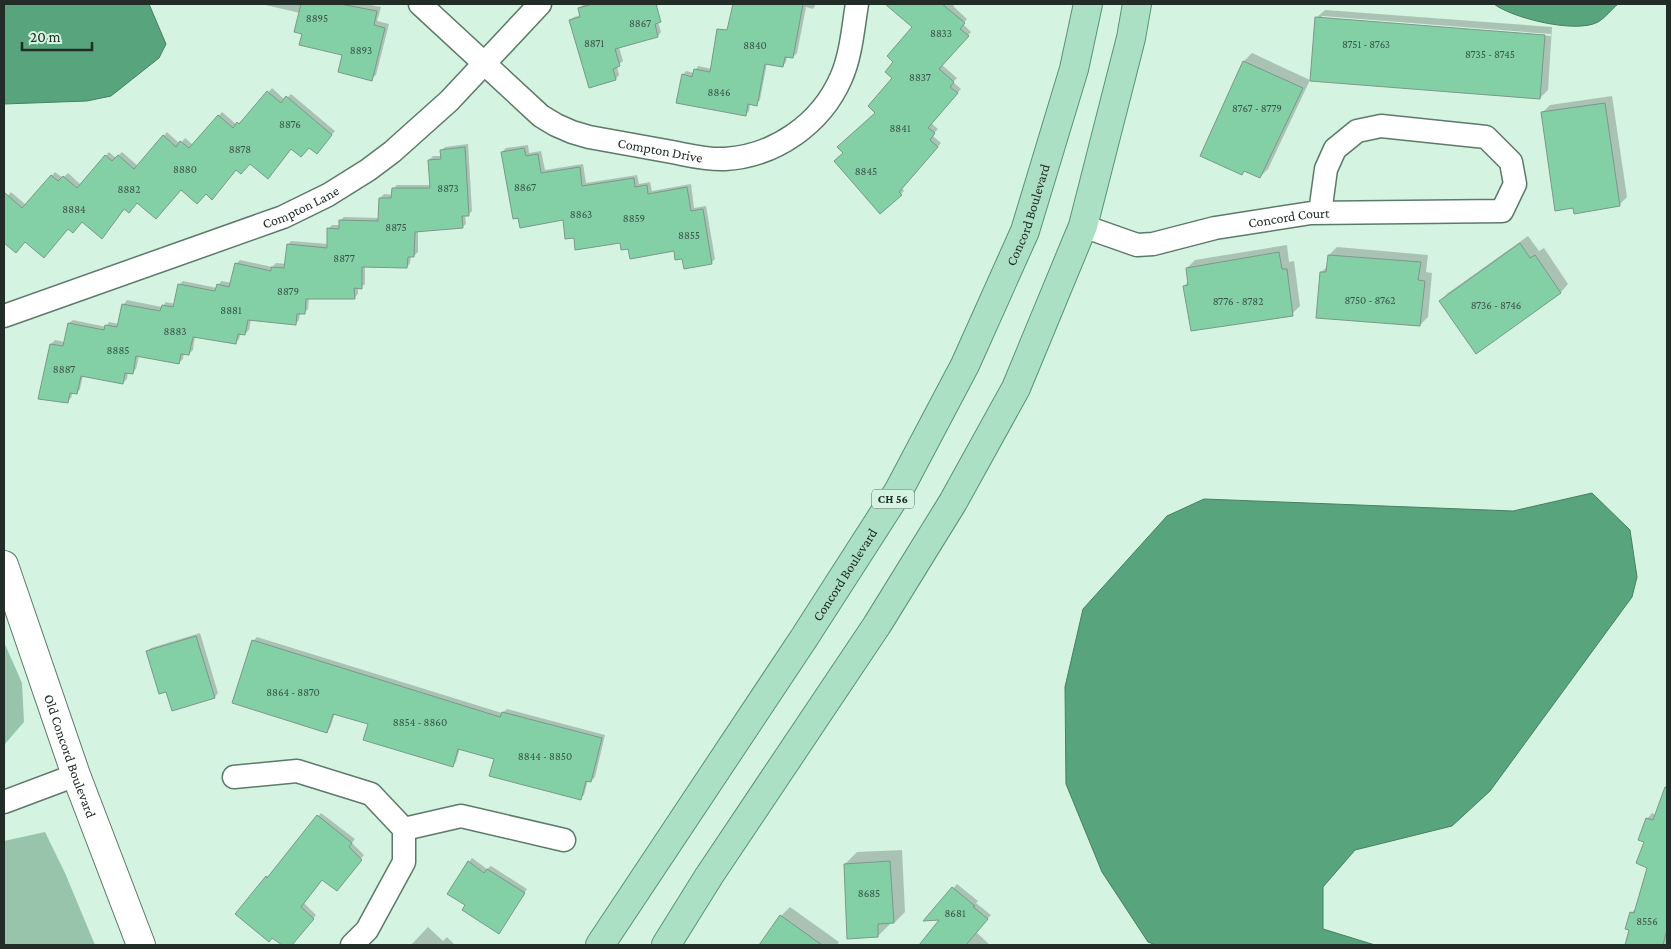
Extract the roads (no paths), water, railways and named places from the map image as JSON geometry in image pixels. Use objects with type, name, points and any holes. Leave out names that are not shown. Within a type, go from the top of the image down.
[{"type":"main road","name":"Concord Boulevard","points":[[600,945],[804,638],[898,490],[965,365],[1025,231],[1074,69],[1088,4]]},
{"type":"main road","points":[[666,945],[708,876],[877,625],[953,502],[1016,388],[1083,226],[1131,38],[1137,4]]},
{"type":"street","name":"Compton Drive","points":[[420,4],[541,116],[556,125],[589,137],[688,155],[724,159],[746,156],[770,149],[790,138],[812,122],[829,100],[842,77],[849,51],[857,4]]},
{"type":"street","name":"Compton Lane","points":[[4,316],[283,217],[328,195],[368,170],[392,152],[449,101],[540,4]]},
{"type":"street","name":"Concord Court","points":[[1083,226],[1137,245],[1153,244],[1215,228],[1320,213],[1502,210],[1515,184],[1511,162],[1486,137],[1381,126],[1358,131],[1335,149],[1326,169],[1320,213]]},
{"type":"street","name":"Old Concord Boulevard","points":[[4,565],[76,775],[141,945]]},
{"type":"street","points":[[234,777],[297,772],[362,791],[371,794],[404,829],[404,862],[367,930],[352,945]]},
{"type":"street","points":[[4,802],[76,775]]},
{"type":"street","points":[[404,829],[460,816],[564,840]]}]
